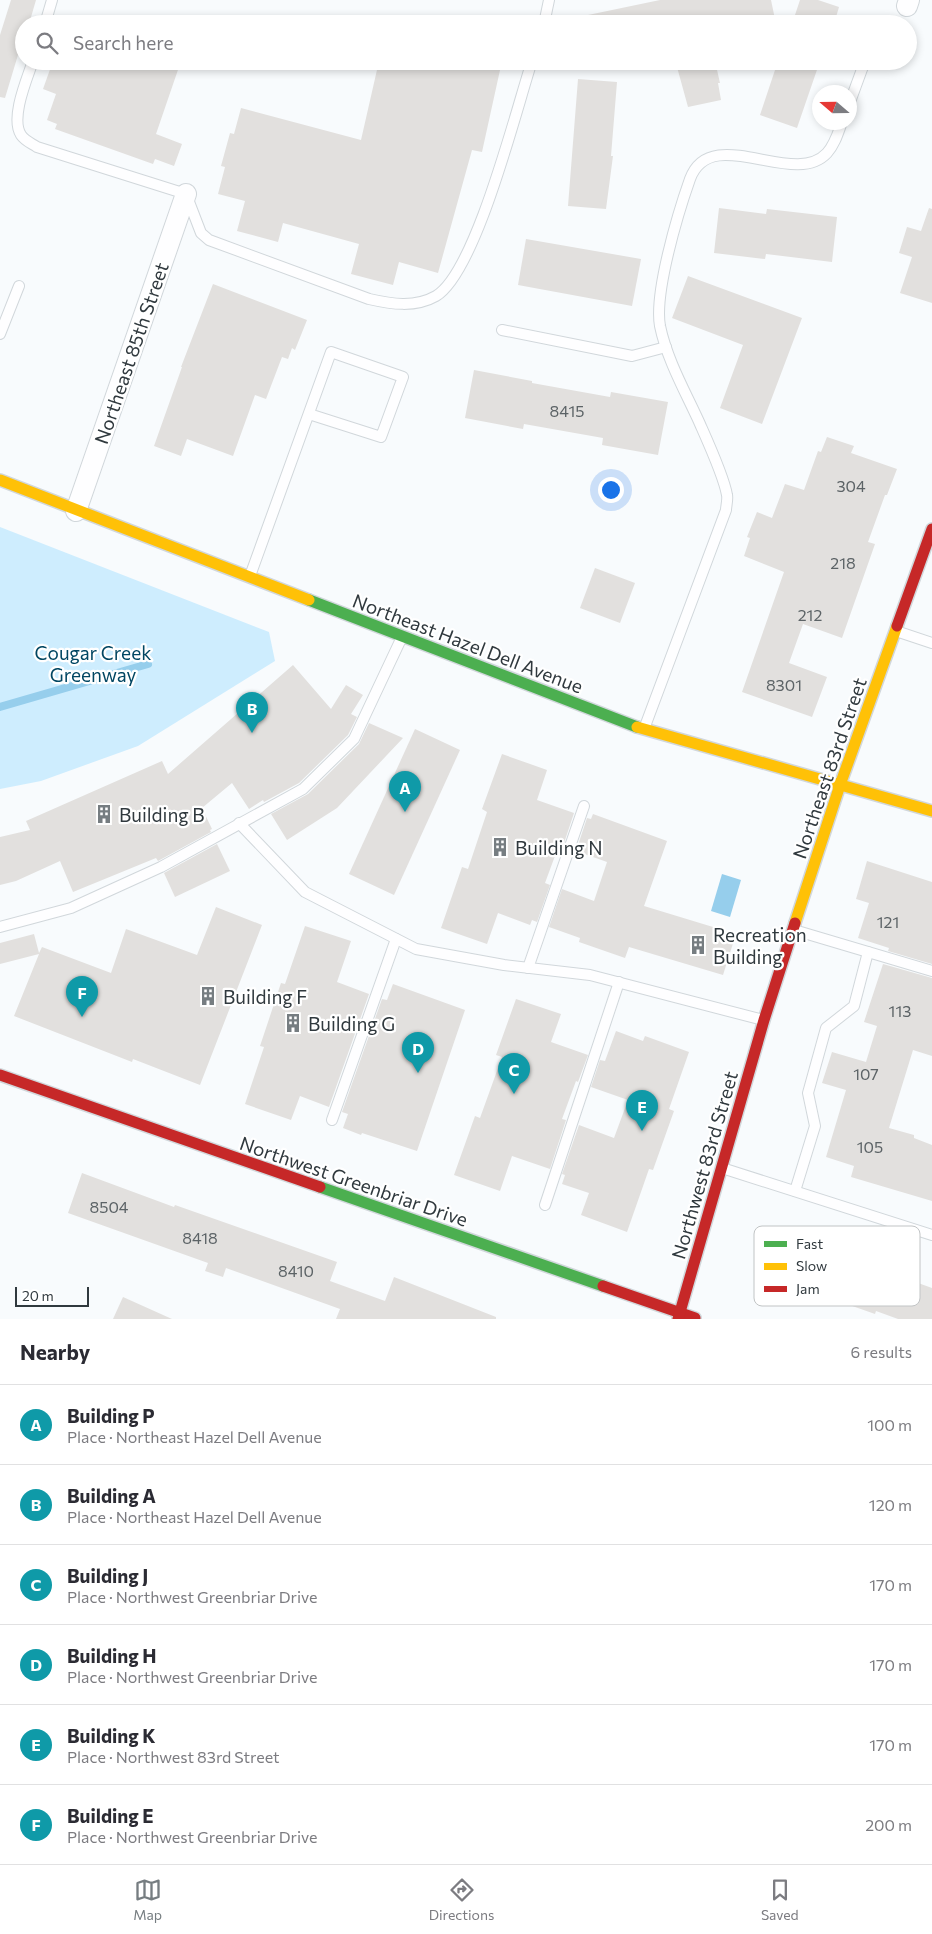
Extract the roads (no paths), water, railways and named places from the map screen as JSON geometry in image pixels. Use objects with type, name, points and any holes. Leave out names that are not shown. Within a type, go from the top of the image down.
[{"type":"street","name":"Northeast 85th Street","points":[[76,511],[186,194]]},
{"type":"street","name":"Northeast Hazel Dell Avenue","points":[[0,480],[644,730],[932,811]]},
{"type":"street","name":"Northeast 83rd Street","points":[[764,1020],[840,786],[932,529]]},
{"type":"street","name":"Northwest 83rd Street","points":[[678,1316],[764,1020]]},
{"type":"street","name":"Northwest Greenbriar Drive","points":[[0,1075],[678,1316],[697,1319]]},
{"type":"lane","points":[[48,15],[52,0]]},
{"type":"lane","points":[[546,15],[549,0]]},
{"type":"lane","points":[[30,70],[19,106],[17,120],[20,134],[26,141],[38,147],[186,194],[201,233],[208,240],[369,299],[394,305],[425,301],[437,295],[449,284],[470,250],[485,211],[529,70]]},
{"type":"lane","points":[[856,85],[862,70]]},
{"type":"lane","points":[[644,730],[726,510],[727,496],[709,443],[666,347],[660,325],[658,306],[676,228],[695,167],[711,156],[725,155],[801,164],[826,154],[839,130]]},
{"type":"lane","points":[[0,334],[19,286]]},
{"type":"lane","points":[[502,330],[632,356],[666,347]]},
{"type":"lane","points":[[249,577],[331,352],[403,377],[381,437],[309,414]]},
{"type":"lane","points":[[895,631],[932,643]]},
{"type":"lane","points":[[0,927],[71,908],[161,867],[303,789],[354,739],[403,636]]},
{"type":"lane","points":[[528,968],[584,806]]},
{"type":"lane","points":[[239,823],[304,892],[416,949],[528,968],[590,975],[764,1020]]},
{"type":"lane","points":[[793,930],[932,971]]},
{"type":"lane","points":[[332,1120],[396,939]]},
{"type":"lane","points":[[794,1191],[815,1126],[808,1093],[826,1028],[854,1006],[868,952]]},
{"type":"lane","points":[[544,1205],[619,982]]},
{"type":"lane","points":[[721,1168],[904,1226]]},
{"type":"lane","points":[[920,1231],[932,1235]]},
{"type":"water","points":[[722,874],[741,880],[730,917],[711,911]]},
{"type":"waterway","points":[[0,707],[148,664]]},
{"type":"place","name":"Building A","points":[[252,733]]},
{"type":"place","name":"Building P","points":[[405,812]]},
{"type":"place","name":"Building B","points":[[104,814]]},
{"type":"place","name":"Building N","points":[[500,847]]},
{"type":"place","name":"Recreation Building","points":[[698,945]]},
{"type":"place","name":"Building F","points":[[208,996]]},
{"type":"place","name":"Building E","points":[[82,1017]]},
{"type":"place","name":"Building G","points":[[293,1023]]},
{"type":"place","name":"Building H","points":[[418,1073]]},
{"type":"place","name":"Building J","points":[[514,1094]]},
{"type":"place","name":"Building K","points":[[642,1131]]},
{"type":"park label","name":"Cougar Creek Greenway","points":[[93,663]]}]
